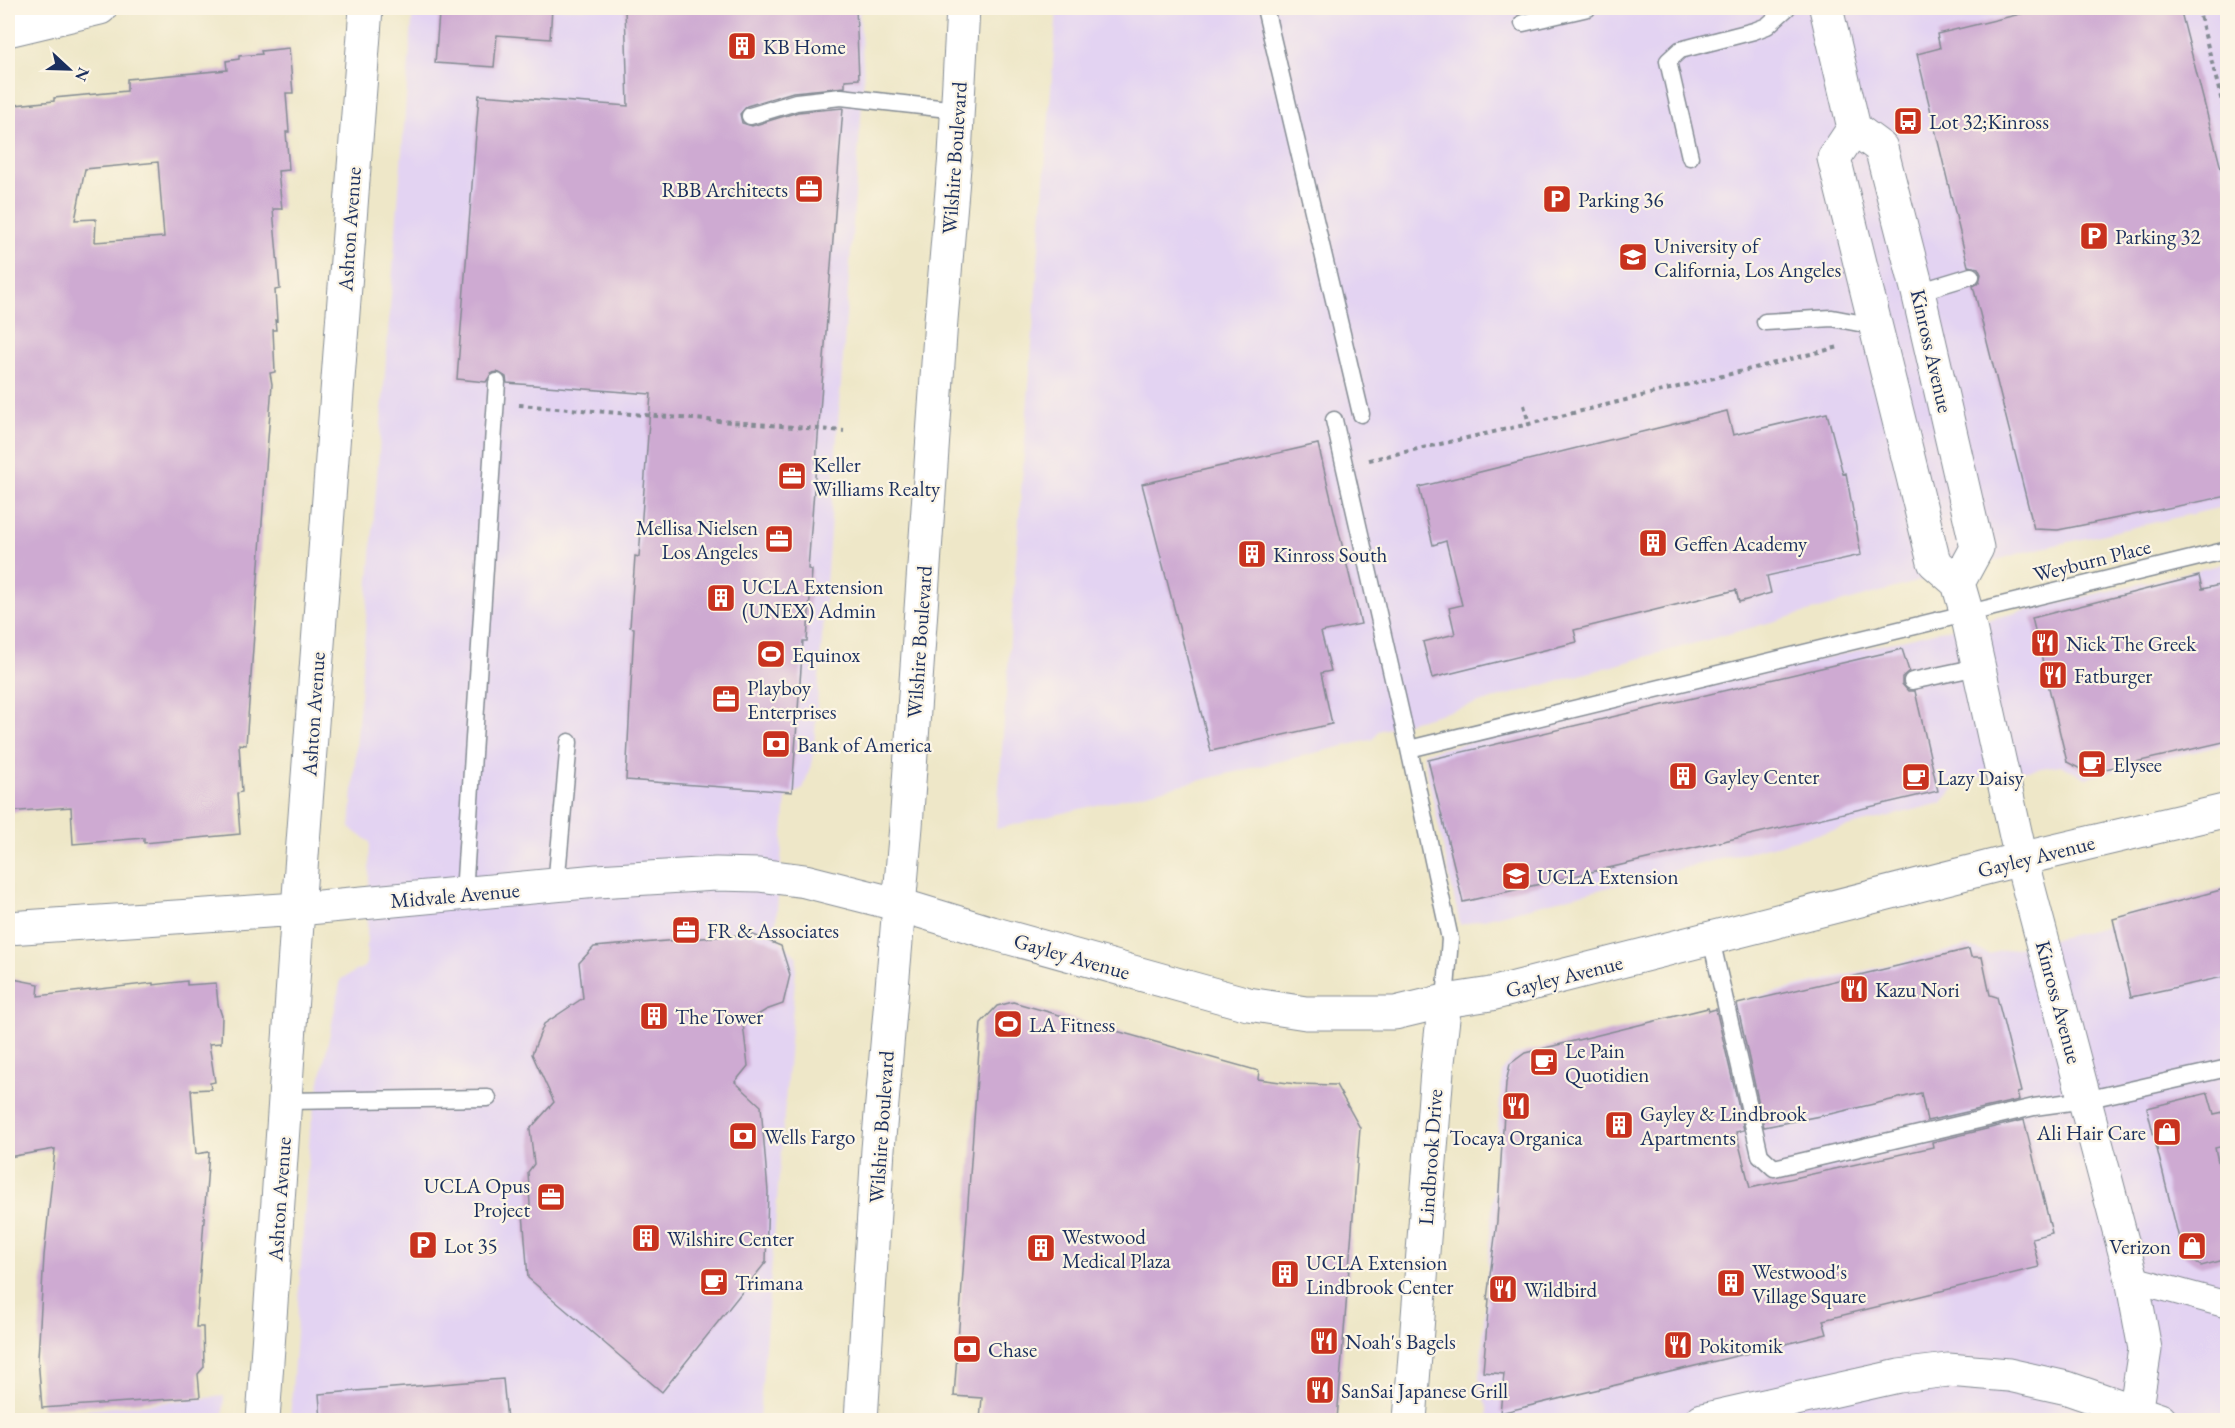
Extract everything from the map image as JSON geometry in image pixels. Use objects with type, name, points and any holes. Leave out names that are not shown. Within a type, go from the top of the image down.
[{"type":"street","points":[[8,30],[100,8]]},
{"type":"street","name":"Ashton Avenue","points":[[262,1420],[366,8]]},
{"type":"street","name":"Wilshire Boulevard","points":[[861,1420],[878,1149],[900,905],[963,8]]},
{"type":"street","points":[[1826,8],[1854,128],[1834,158],[1934,561],[1963,598]]},
{"type":"street","name":"Kinross Avenue","points":[[1854,128],[1881,148],[1918,292],[1977,548],[1963,598],[2021,859],[2132,1279],[2145,1349],[2143,1417]]},
{"type":"street","name":"Gayley Avenue","points":[[900,905],[1037,946],[1259,1006],[1306,1013],[1395,1013],[1445,1001],[1491,994],[2021,859],[2228,810]]},
{"type":"street","name":"Midvale Avenue","points":[[8,928],[298,909],[597,881],[716,874],[759,875],[805,881],[900,905]]},
{"type":"street","name":"Lindbrook Drive","points":[[1410,1420],[1437,1071],[1445,1001]]},
{"type":"street","points":[[2132,1279],[2228,1305]]},
{"type":"street","points":[[1702,1420],[1899,1376],[1948,1370],[2009,1375],[2055,1385],[2143,1417]]},
{"type":"lane","points":[[1265,8],[1361,414]]},
{"type":"lane","points":[[1523,23],[1588,8]]},
{"type":"lane","points":[[1690,157],[1668,61],[1680,50],[1767,26],[1787,8]]},
{"type":"lane","points":[[750,116],[796,102],[841,97],[957,110]]},
{"type":"lane","points":[[1918,292],[1971,276]]},
{"type":"lane","points":[[1765,322],[1832,318],[1875,326]]},
{"type":"lane","points":[[464,894],[496,382]]},
{"type":"lane","points":[[1334,420],[1450,939],[1445,1001]]},
{"type":"lane","name":"Weyburn Place","points":[[1409,749],[1963,598],[2228,550]]},
{"type":"lane","points":[[1912,681],[1978,667]]},
{"type":"lane","points":[[556,886],[569,742]]},
{"type":"lane","points":[[1711,939],[1760,1155],[1774,1168],[2034,1107],[2085,1100],[2228,1068]]},
{"type":"lane","points":[[286,1101],[488,1098]]},
{"type":"path","points":[[2198,8],[2228,125]]},
{"type":"path","points":[[1361,462],[1529,424],[1839,347]]},
{"type":"path","points":[[495,403],[844,431]]},
{"type":"path","points":[[1524,405],[1529,424]]},
{"type":"shaded area","points":[[413,8],[859,8],[864,76],[813,759],[803,789],[786,798],[775,935],[797,957],[759,1420],[290,1420],[310,1130],[341,979],[366,966],[370,842],[350,828]]},
{"type":"shaded area","name":"University of California, Los Angeles","points":[[1057,8],[2227,8],[2227,506],[2025,552],[1378,731],[1374,739],[996,829]]},
{"type":"shaded area","points":[[2227,563],[2227,744],[2086,778],[2061,765],[1962,780],[1941,803],[1460,925],[1423,753]]},
{"type":"shaded area","points":[[2227,888],[2227,1420],[1487,1420],[1488,1409],[1479,1389],[1502,1072],[1513,1055],[1968,946],[1989,954],[2105,927],[2112,917]]},
{"type":"shaded area","points":[[224,1396],[223,1420],[10,1420],[10,1417]]},
{"type":"building","points":[[451,8],[552,8],[550,39],[497,35],[494,67],[435,63],[439,14],[450,15]]},
{"type":"building","points":[[625,8],[856,8],[859,79],[845,80],[845,87],[793,92],[747,106],[740,114],[742,123],[752,126],[798,112],[843,108],[808,569],[812,570],[807,641],[803,641],[792,792],[626,780],[634,628],[630,627],[635,556],[639,557],[651,394],[507,383],[506,377],[498,372],[492,373],[486,382],[457,379],[479,95],[628,106]]},
{"type":"building","name":"Parking 32","points":[[2045,8],[2180,8],[2228,196],[2228,496],[2058,530],[2034,529],[1973,286],[1979,283],[1981,274],[1978,268],[1968,266],[1917,54],[1940,48],[1937,34]]},
{"type":"building","points":[[289,48],[293,93],[286,93],[289,170],[278,171],[282,209],[273,209],[280,289],[275,290],[277,321],[275,320],[276,330],[273,330],[275,372],[270,373],[272,384],[246,745],[239,744],[242,792],[237,793],[240,834],[144,843],[144,838],[73,844],[71,807],[8,812],[8,113],[16,112],[15,105],[54,101],[54,98],[127,91],[127,79],[227,70],[226,61],[239,59],[239,56],[262,54],[261,51]],"holes":[[[158,162],[164,237],[95,242],[96,219],[75,220],[85,169]]]},
{"type":"building","name":"Geffen Academy","points":[[1727,411],[1733,435],[1827,413],[1843,474],[1846,473],[1861,555],[1767,576],[1771,593],[1739,602],[1736,590],[1574,630],[1577,642],[1432,678],[1423,642],[1455,634],[1449,608],[1462,605],[1446,541],[1433,545],[1419,487]]},
{"type":"building","name":"Kinross South","points":[[1318,444],[1361,624],[1321,632],[1331,671],[1321,673],[1332,724],[1211,751],[1142,484]]},
{"type":"building","points":[[2199,576],[2202,589],[2228,583],[2228,741],[2088,773],[2067,762],[2032,618]]},
{"type":"building","name":"Gayley Center","points":[[1902,649],[1909,671],[1902,677],[1902,684],[1908,691],[1915,691],[1938,791],[1463,902],[1428,760]]},
{"type":"building","points":[[2228,888],[2228,976],[2131,997],[2113,919]]},
{"type":"building","points":[[751,934],[781,946],[790,975],[783,1004],[766,1010],[743,1024],[748,1066],[735,1082],[761,1106],[768,1192],[766,1262],[662,1392],[528,1278],[523,1213],[530,1205],[528,1172],[534,1164],[530,1129],[554,1102],[532,1054],[544,1024],[583,998],[579,963],[594,947]]},
{"type":"building","points":[[1969,949],[1971,957],[1982,957],[1990,995],[1997,997],[2021,1092],[2017,1093],[2019,1100],[1927,1121],[1921,1093],[1764,1127],[1737,1004]]},
{"type":"building","points":[[8,978],[39,984],[38,996],[153,983],[153,985],[187,981],[187,985],[216,983],[222,1016],[221,1043],[209,1044],[215,1082],[210,1083],[211,1089],[191,1090],[196,1154],[209,1152],[196,1327],[203,1327],[204,1367],[198,1374],[200,1397],[42,1408],[38,1358],[44,1256],[55,1149],[8,1157]]},
{"type":"building","points":[[1013,1002],[1259,1071],[1258,1079],[1296,1084],[1336,1085],[1360,1128],[1337,1420],[980,1420],[982,1398],[954,1396],[981,1023],[997,1006]]},
{"type":"building","name":"Westwood's Village Square","points":[[1708,1008],[1709,1011],[1716,1009],[1744,1130],[1736,1132],[1750,1188],[1933,1147],[1932,1142],[2024,1120],[2052,1233],[2032,1238],[2039,1267],[1823,1320],[1827,1334],[1500,1413],[1504,1374],[1483,1372],[1489,1299],[1487,1299],[1497,1221],[1506,1083],[1510,1064],[1525,1053]]},
{"type":"building","points":[[2208,1093],[2214,1114],[2228,1111],[2228,1145],[2215,1148],[2224,1189],[2228,1192],[2228,1259],[2201,1266],[2183,1255],[2147,1108]]},
{"type":"building","points":[[503,1379],[507,1420],[321,1420],[319,1394]]},
{"type":"place","name":"KB Home","points":[[742,46]]},
{"type":"place","name":"Lot 32;Kinross","points":[[1908,121]]},
{"type":"place","name":"RBB Architects","points":[[809,189]]},
{"type":"place","name":"Parking 36","points":[[1557,199]]},
{"type":"place","name":"Parking 32","points":[[2094,236]]},
{"type":"place","name":"University of California, Los Angeles","points":[[1633,257]]},
{"type":"place","name":"Keller Williams Realty","points":[[792,476]]},
{"type":"place","name":"Mellisa Nielsen Los Angeles","points":[[779,539]]},
{"type":"place","name":"Geffen Academy","points":[[1653,543]]},
{"type":"place","name":"Kinross South","points":[[1252,554]]},
{"type":"place","name":"UCLA Extension (UNEX) Admin","points":[[721,598]]},
{"type":"place","name":"Nick The Greek","points":[[2045,643]]},
{"type":"place","name":"Equinox","points":[[771,654]]},
{"type":"place","name":"Fatburger","points":[[2053,675]]},
{"type":"place","name":"Playboy Enterprises","points":[[726,699]]},
{"type":"place","name":"Bank of America","points":[[776,744]]},
{"type":"place","name":"Elysee","points":[[2092,764]]},
{"type":"place","name":"Gayley Center","points":[[1683,776]]},
{"type":"place","name":"Lazy Daisy","points":[[1916,777]]},
{"type":"place","name":"UCLA Extension","points":[[1516,876]]},
{"type":"place","name":"FR & Associates","points":[[686,930]]},
{"type":"place","name":"Kazu Nori","points":[[1854,989]]},
{"type":"place","name":"The Tower","points":[[654,1016]]},
{"type":"place","name":"LA Fitness","points":[[1008,1024]]},
{"type":"place","name":"Le Pain Quotidien","points":[[1544,1062]]},
{"type":"place","name":"Tocaya Organica","points":[[1516,1106]]},
{"type":"place","name":"Gayley & Lindbrook Apartments","points":[[1619,1125]]},
{"type":"place","name":"Ali Hair Care","points":[[2167,1132]]},
{"type":"place","name":"Wells Fargo","points":[[743,1136]]},
{"type":"place","name":"UCLA Opus Project","points":[[551,1197]]},
{"type":"place","name":"Wilshire Center","points":[[646,1238]]},
{"type":"place","name":"Lot 35","points":[[423,1245]]},
{"type":"place","name":"Verizon","points":[[2192,1246]]},
{"type":"place","name":"Westwood Medical Plaza","points":[[1041,1248]]},
{"type":"place","name":"UCLA Extension Lindbrook Center","points":[[1285,1274]]},
{"type":"place","name":"Trimana","points":[[714,1282]]},
{"type":"place","name":"Westwood's Village Square","points":[[1731,1283]]},
{"type":"place","name":"Wildbird","points":[[1503,1289]]},
{"type":"place","name":"Noah's Bagels","points":[[1324,1341]]},
{"type":"place","name":"Pokitomik","points":[[1678,1345]]},
{"type":"place","name":"Chase","points":[[967,1349]]},
{"type":"place","name":"SanSai Japanese Grill","points":[[1320,1390]]}]
